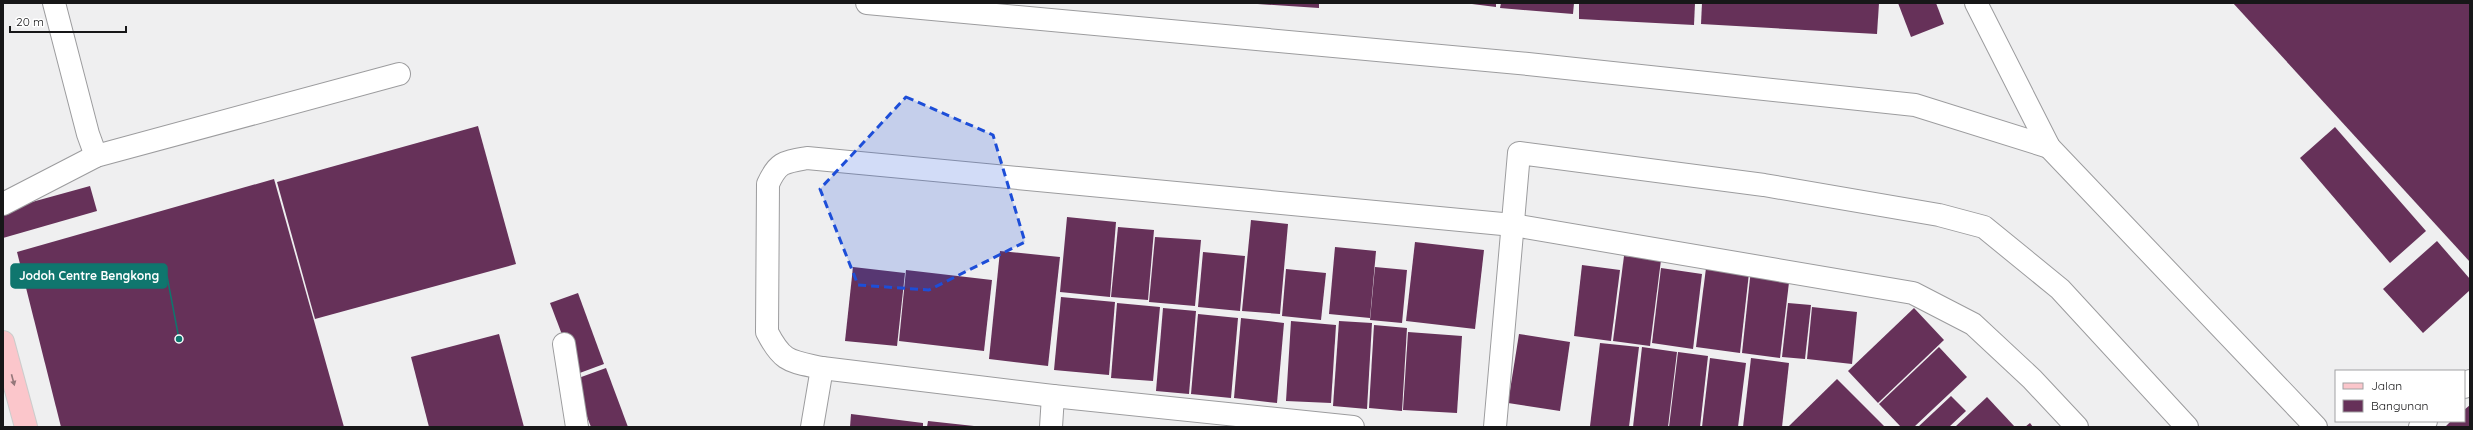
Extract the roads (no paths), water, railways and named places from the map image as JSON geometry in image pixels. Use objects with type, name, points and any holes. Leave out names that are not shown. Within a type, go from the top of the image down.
[{"type":"main road","points":[[3,342],[26,427]]},
{"type":"street","points":[[54,3],[88,134],[96,156]]},
{"type":"street","points":[[867,3],[1528,64],[1915,105],[2049,147]]},
{"type":"street","points":[[1976,3],[2049,147],[2316,427]]},
{"type":"street","points":[[3,204],[96,156],[399,74]]},
{"type":"street","points":[[1495,427],[1514,225],[1519,153],[1764,185],[1939,215],[1984,227],[2060,289],[2187,427]]},
{"type":"street","points":[[1353,427],[1052,396],[822,368],[789,360],[777,351],[767,332],[768,184],[775,169],[785,162],[807,158],[1514,225],[1914,293],[1973,324],[2032,379],[2077,427]]},
{"type":"street","points":[[564,344],[577,427]]},
{"type":"street","points":[[812,427],[822,368]]},
{"type":"street","points":[[1051,427],[1052,396]]},
{"type":"place","name":"Jodoh Centre Bengkong","points":[[179,339]]}]
